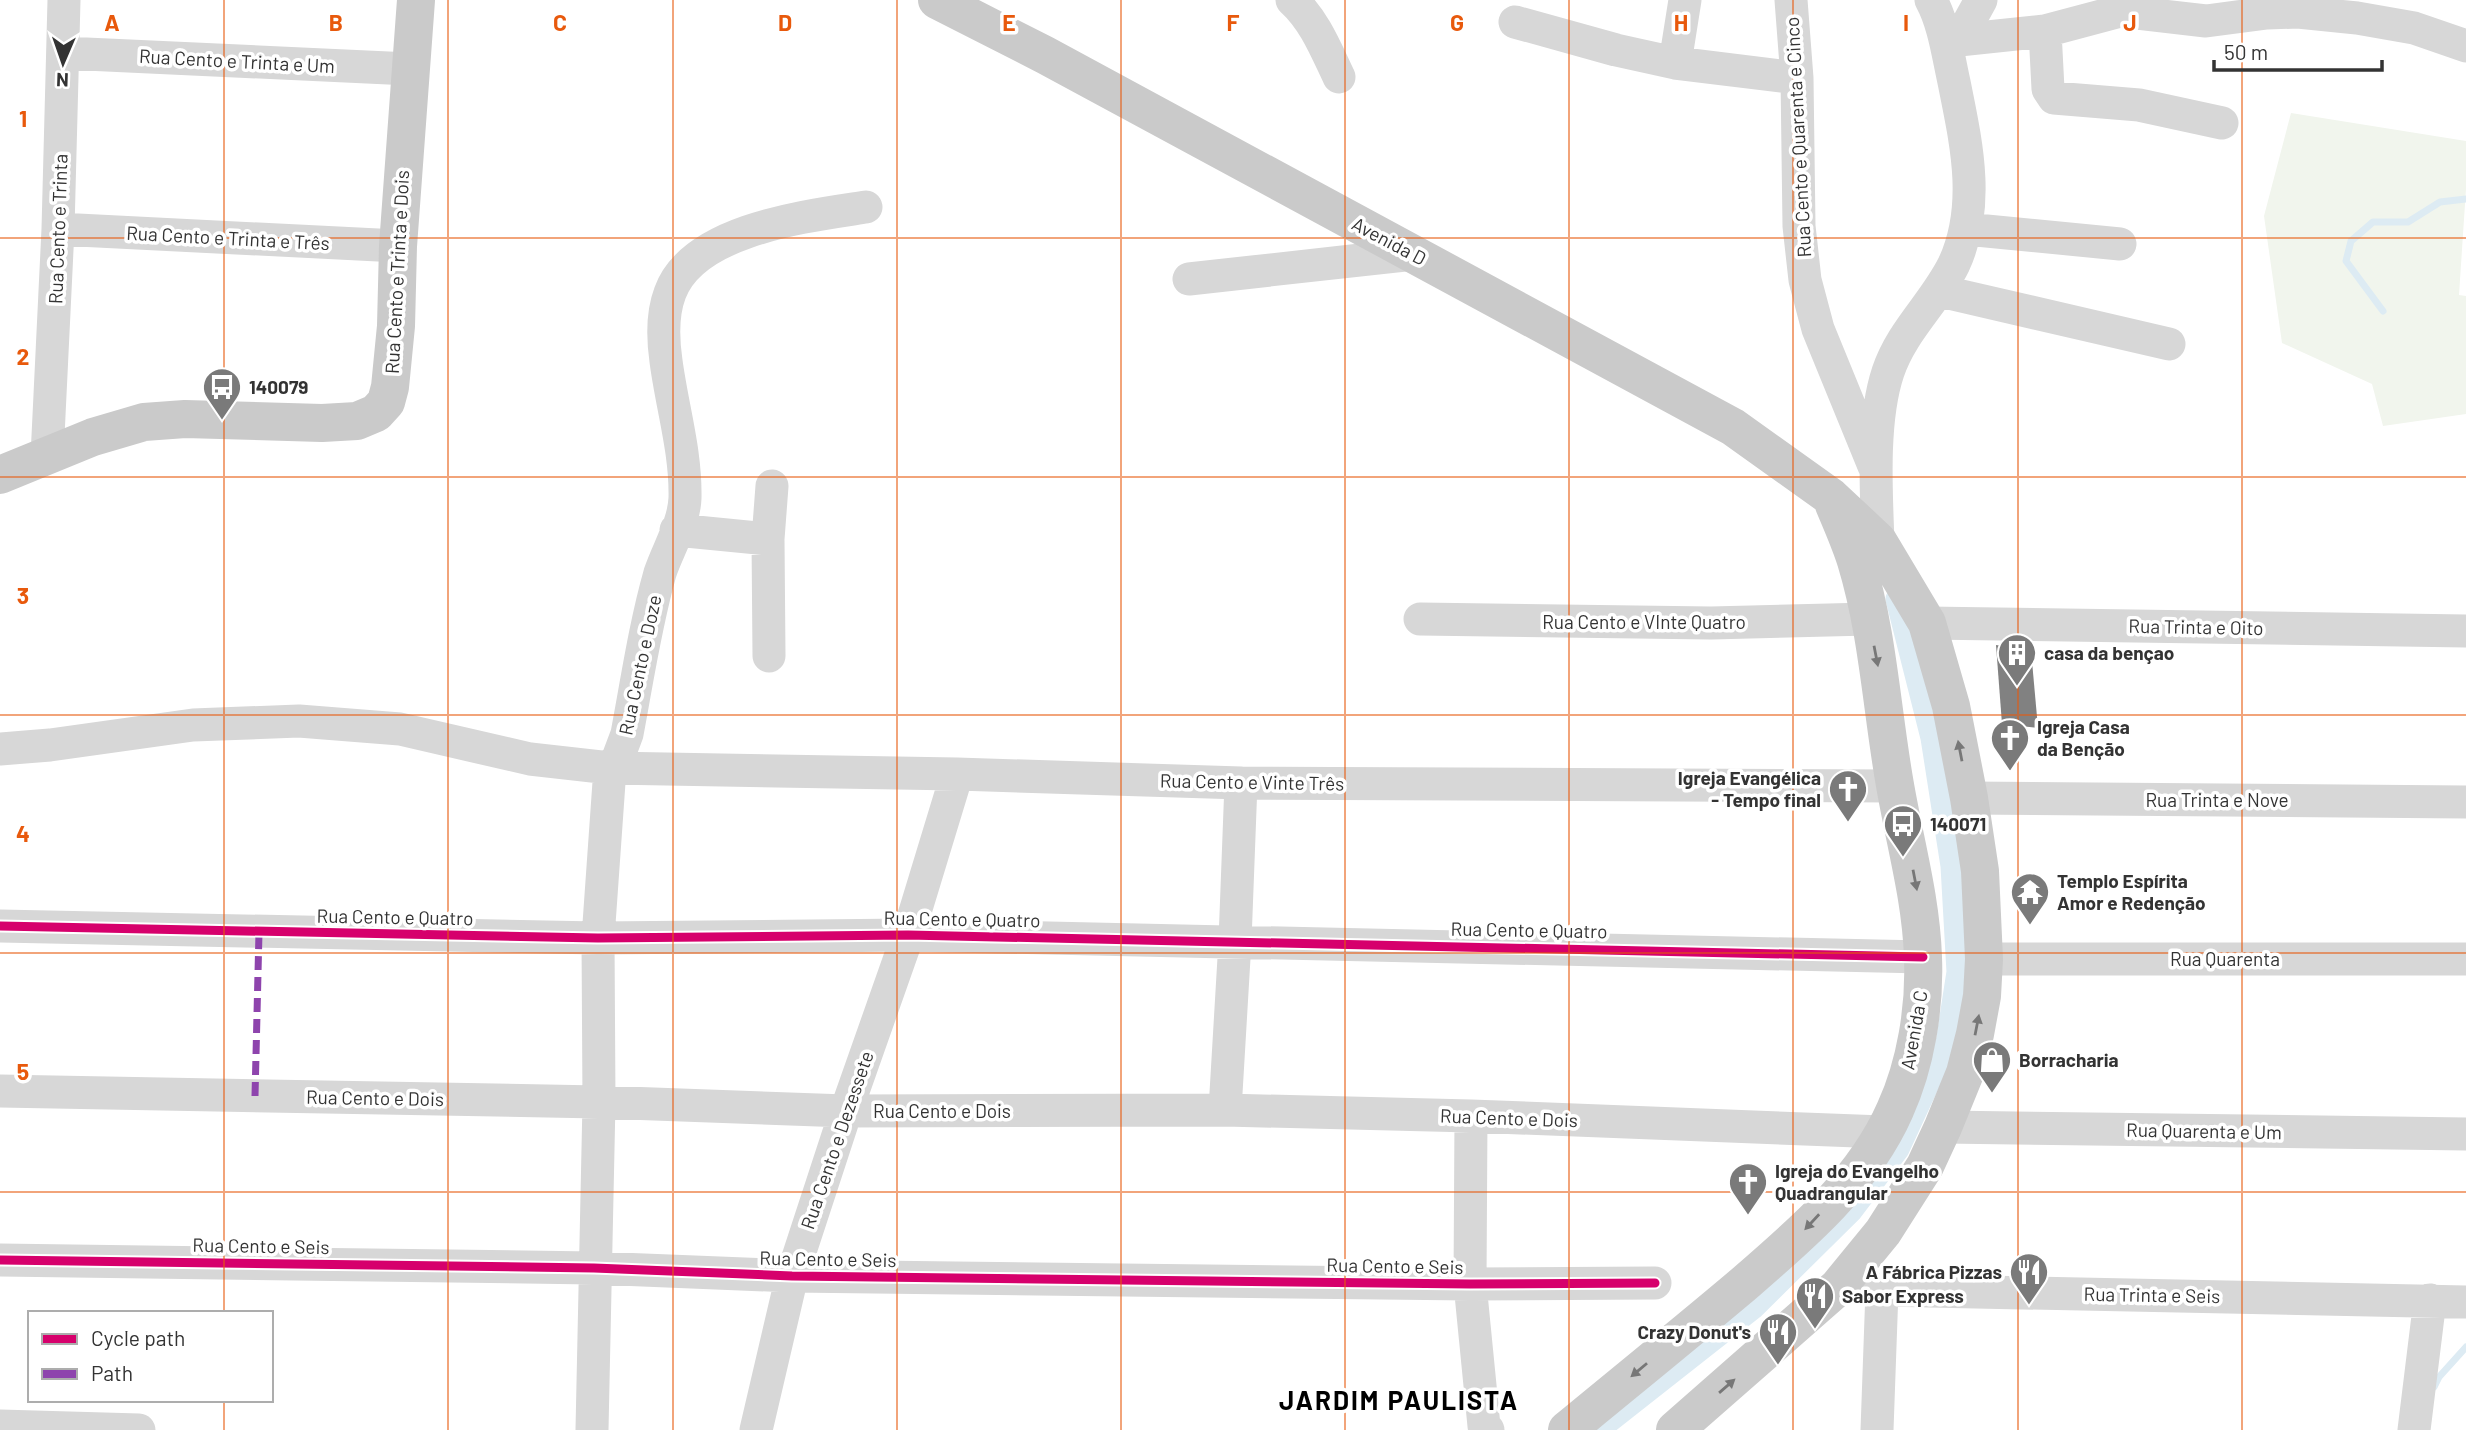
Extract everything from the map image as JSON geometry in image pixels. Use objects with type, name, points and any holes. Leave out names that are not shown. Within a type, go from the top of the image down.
[{"type":"main road","name":"Rua Cento e Trinta e Dois","points":[[47,457],[93,437],[144,422],[185,419],[322,423],[357,421],[376,413],[386,402],[396,326],[398,246],[416,0]]},
{"type":"main road","name":"Avenida D","points":[[937,0],[1045,55],[1733,427],[1831,497],[1878,541],[1927,623],[1951,706],[1980,871],[1984,959],[1982,996],[1965,1073],[1925,1166],[1883,1232],[1838,1287],[1675,1430]]},
{"type":"main road","points":[[0,475],[47,457]]},
{"type":"main road","name":"Avenida C","points":[[1567,1430],[1800,1235],[1856,1174],[1884,1132],[1896,1110],[1913,1056],[1922,1007],[1923,957],[1917,886],[1895,786],[1869,619],[1856,561],[1831,497]]},
{"type":"street","name":"Rua Cento e Trinta","points":[[47,457],[58,229],[64,0]]},
{"type":"street","points":[[1292,0],[1304,11],[1316,29],[1339,77]]},
{"type":"street","points":[[1675,63],[1685,0]]},
{"type":"street","name":"Rua Cento e Quarenta e Cinco","points":[[1791,0],[1797,78],[1798,226],[1805,279],[1818,329],[1877,471]]},
{"type":"street","points":[[1878,541],[1880,408],[1887,375],[1898,345],[1940,291],[1955,261],[1966,229],[1968,151],[1953,42],[1931,0]]},
{"type":"street","points":[[1953,42],[1981,0]]},
{"type":"street","points":[[1953,42],[2045,31],[2097,19],[2124,5],[2206,21],[2267,13],[2358,9],[2415,14],[2466,46]]},
{"type":"street","points":[[1515,22],[1675,63],[1797,78]]},
{"type":"street","points":[[2045,31],[2048,89],[2054,98],[2139,105],[2222,123]]},
{"type":"street","name":"Rua Cento e Trinta e Um","points":[[64,53],[410,69]]},
{"type":"street","name":"Rua Cento e Doze","points":[[592,1430],[599,1102],[598,938],[610,768],[618,758],[627,734],[658,585],[685,498],[681,442],[666,361],[665,309],[670,290],[682,271],[704,252],[768,226],[806,216],[866,207]]},
{"type":"street","name":"Rua Cento e Trinta e Três","points":[[58,229],[398,246]]},
{"type":"street","points":[[1966,229],[2120,244]]},
{"type":"street","points":[[1189,279],[1414,254]]},
{"type":"street","points":[[1940,291],[2169,344]]},
{"type":"street","points":[[769,656],[768,539],[772,485]]},
{"type":"street","points":[[676,530],[768,539]]},
{"type":"street","name":"Rua Cento e VInte Quatro","points":[[1420,619],[1711,623],[1869,619]]},
{"type":"street","name":"Rua Trinta e Oito","points":[[1927,623],[2466,631]]},
{"type":"street","name":"Rua Cento e Vinte Três","points":[[0,749],[50,745],[193,725],[299,721],[400,729],[530,759],[610,768],[957,774],[1241,783],[1895,786]]},
{"type":"street","name":"Rua Cento e Dezessete","points":[[756,1430],[792,1276],[908,935],[957,774]]},
{"type":"street","points":[[1225,1110],[1241,783]]},
{"type":"street","name":"Rua Trinta e Nove","points":[[1969,798],[2466,802]]},
{"type":"street","name":"Rua Cento e Quatro","points":[[0,926],[598,938],[908,935],[1923,957]]},
{"type":"street","name":"Rua Quarenta","points":[[1984,959],[2466,959]]},
{"type":"street","name":"Rua Cento e Dois","points":[[0,1091],[599,1102],[846,1111],[1225,1110],[1471,1116],[1884,1132]]},
{"type":"street","points":[[1471,1116],[1470,1284],[1482,1428]]},
{"type":"street","name":"Rua Quarenta e Um","points":[[1943,1127],[2466,1134]]},
{"type":"street","name":"Rua Cento e Seis","points":[[0,1260],[594,1268],[792,1276],[1470,1284],[1656,1283]]},
{"type":"street","name":"Rua Trinta e Seis","points":[[1838,1287],[2466,1302]]},
{"type":"street","points":[[1877,1430],[1882,1290]]},
{"type":"street","points":[[2414,1430],[2430,1300]]},
{"type":"street","points":[[0,1426],[139,1430]]},
{"type":"shaded area","points":[[2291,113],[2466,141],[2466,189],[2459,295],[2466,296],[2466,414],[2383,426],[2372,384],[2282,343],[2264,216]]},
{"type":"building","name":"casa da bençao","points":[[1996,645],[2031,650],[2038,728],[2002,724]]},
{"type":"waterway","points":[[2383,311],[2346,261],[2351,241],[2373,222],[2408,222],[2440,202],[2466,199]]},
{"type":"waterway","points":[[1598,1430],[1753,1308],[1851,1211],[1898,1149],[1947,1043],[1958,972],[1952,866],[1932,738],[1897,599]]},
{"type":"waterway","points":[[2434,1387],[2439,1377],[2466,1347]]},
{"type":"marked path","points":[[255,1096],[259,932]]},
{"type":"cycle path","points":[[0,926],[598,938],[908,935],[1923,957]]},
{"type":"cycle path","points":[[0,1260],[594,1268],[792,1276],[1470,1284],[1655,1283]]},
{"type":"place","name":"140079","points":[[222,421]]},
{"type":"place","name":"casa da bençao","points":[[2017,687]]},
{"type":"place","name":"Igreja Casa da Benção","points":[[2010,772]]},
{"type":"place","name":"Igreja Evangélica - Tempo final","points":[[1848,823]]},
{"type":"place","name":"140071","points":[[1903,858]]},
{"type":"place","name":"Templo Espírita Amor e Redenção","points":[[2030,926]]},
{"type":"place","name":"Borracharia","points":[[1992,1094]]},
{"type":"place","name":"Igreja do Evangelho Quadrangular","points":[[1748,1216]]},
{"type":"place","name":"A Fábrica Pizzas","points":[[2029,1306]]},
{"type":"place","name":"Sabor Express","points":[[1815,1330]]},
{"type":"place","name":"Crazy Donut's","points":[[1778,1366]]},
{"type":"district","name":"JARDIM PAULISTA","points":[[1399,1401]]}]
